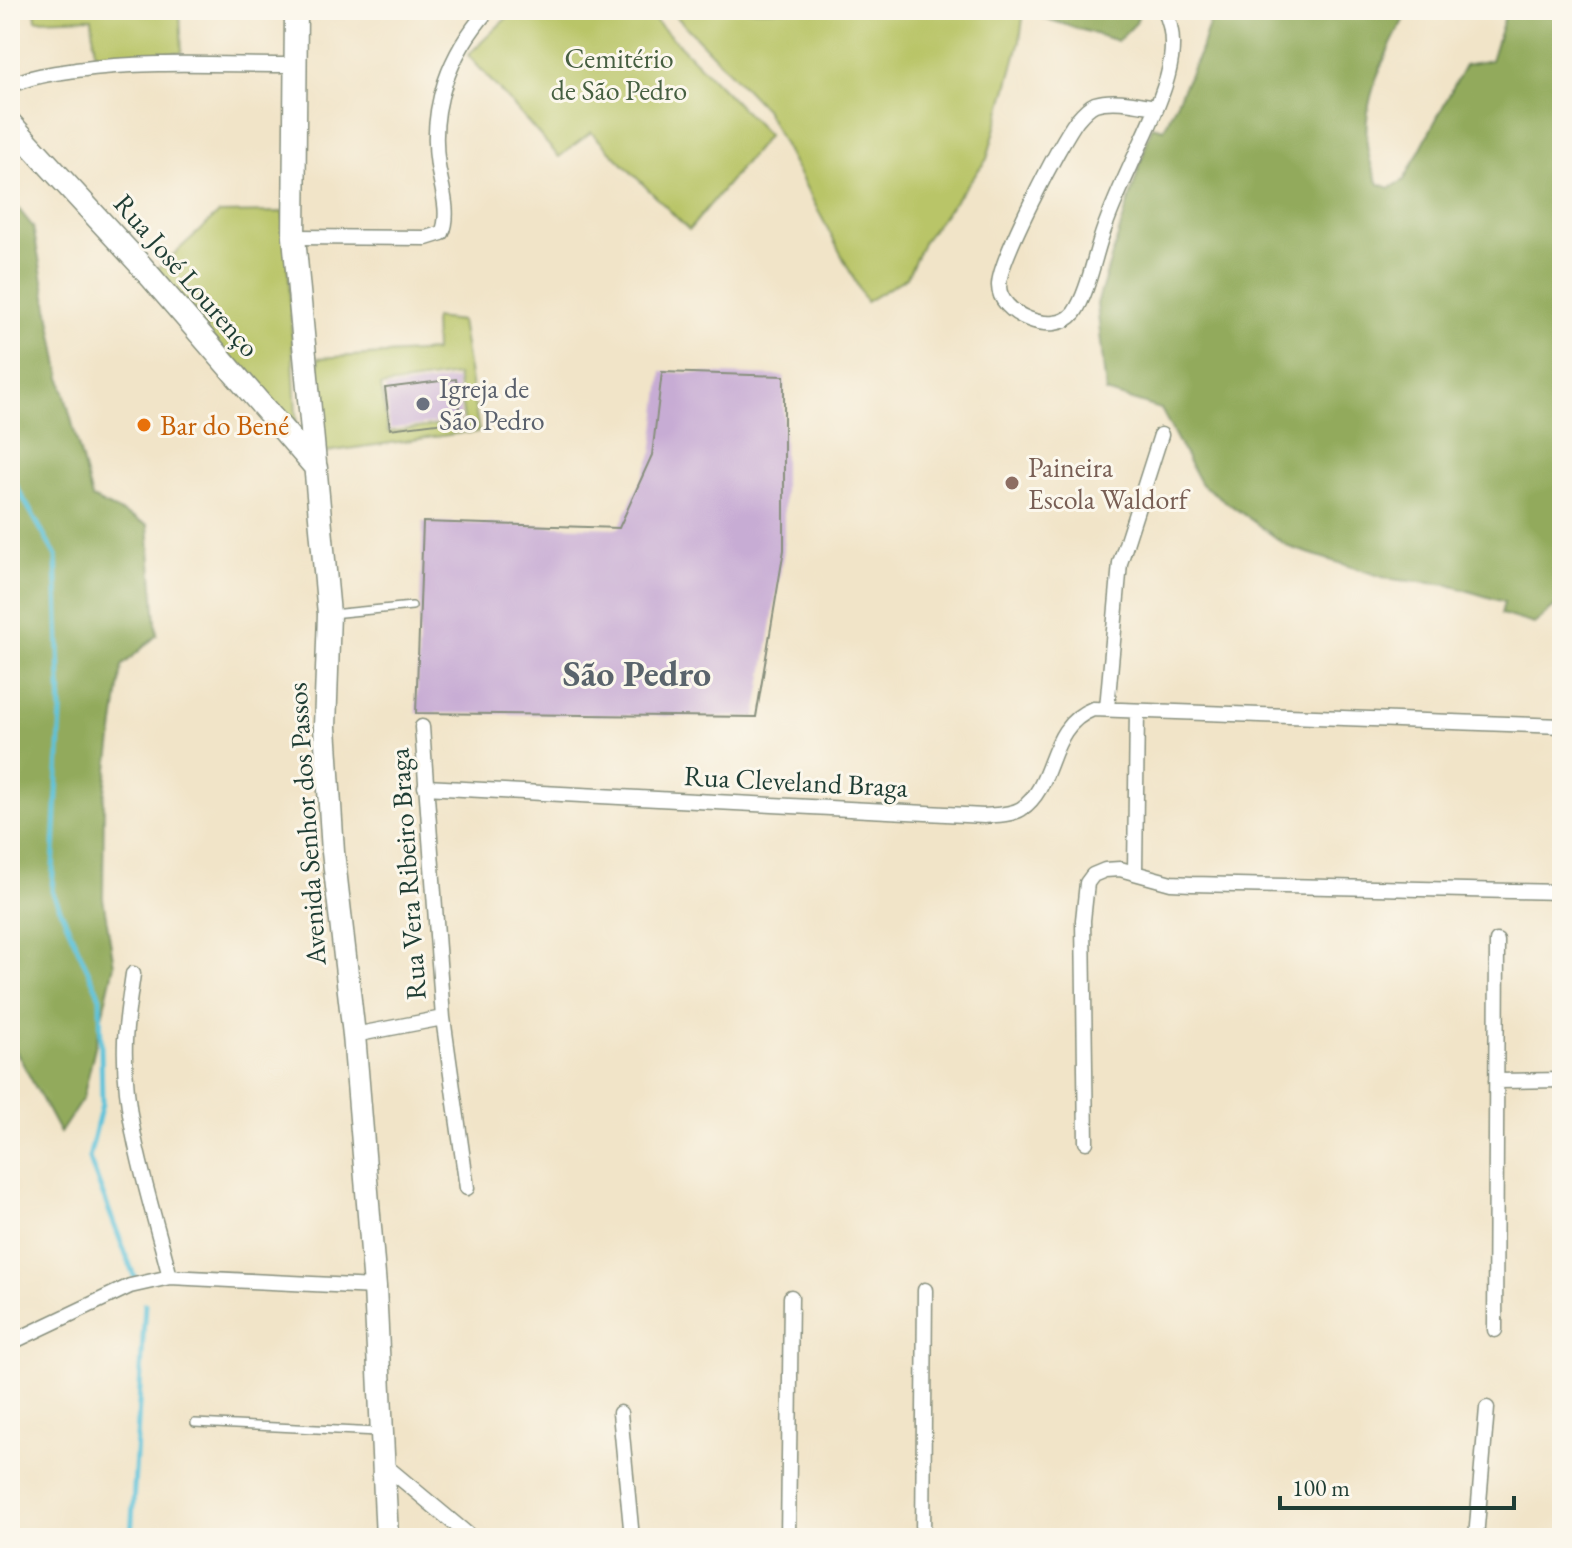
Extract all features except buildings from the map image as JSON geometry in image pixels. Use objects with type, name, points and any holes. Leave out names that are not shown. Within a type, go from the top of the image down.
[{"type":"street","name":"Avenida Senhor dos Passos","points":[[296,10],[294,237],[329,614],[325,727],[333,852],[354,1035],[375,1287],[387,1538]]},
{"type":"street","points":[[294,237],[426,238],[442,233],[445,218],[434,139],[436,115],[442,88],[454,59],[473,26],[488,10]]},
{"type":"street","points":[[1156,107],[1125,103],[1096,104],[1076,121],[1038,191],[998,283],[1000,296],[1020,315],[1052,323],[1064,321],[1078,306],[1111,210],[1156,107],[1170,66],[1174,45],[1172,27],[1164,10]]},
{"type":"street","points":[[10,86],[51,73],[94,67],[150,63],[295,65]]},
{"type":"street","name":"Rua José Lourenço","points":[[10,123],[138,262],[316,468]]},
{"type":"street","points":[[1161,435],[1120,563],[1107,708],[1562,726]]},
{"type":"street","name":"Rua Cleveland Braga","points":[[425,787],[945,815],[1004,814],[1020,810],[1033,796],[1058,742],[1079,714],[1107,708]]},
{"type":"street","points":[[1135,872],[1137,711]]},
{"type":"street","name":"Rua Vera Ribeiro Braga","points":[[422,727],[443,1018],[467,1188]]},
{"type":"street","points":[[1086,1142],[1084,898],[1087,883],[1093,875],[1105,870],[1135,872],[1171,883],[1562,892]]},
{"type":"street","points":[[1495,1330],[1497,941]]},
{"type":"street","points":[[133,974],[125,1042],[130,1111],[170,1277]]},
{"type":"street","name":"Rua Vera Ribeiro Braga","points":[[354,1035],[443,1018]]},
{"type":"street","points":[[1496,1081],[1562,1080]]},
{"type":"street","points":[[10,1343],[130,1286],[170,1277],[375,1287]]},
{"type":"street","points":[[923,1538],[925,1290]]},
{"type":"street","points":[[788,1538],[791,1297]]},
{"type":"street","points":[[1476,1538],[1487,1408]]},
{"type":"street","points":[[620,1413],[632,1538]]},
{"type":"street","points":[[382,1463],[472,1538]]},
{"type":"lane","points":[[329,614],[412,606]]},
{"type":"lane","points":[[195,1423],[381,1432]]},
{"type":"green space","points":[[35,10],[174,10],[174,15],[180,15],[182,52],[95,57],[92,18],[36,20]]},
{"type":"green space","name":"Cemitério de São Pedro","points":[[515,10],[645,10],[768,135],[689,230],[591,132],[559,157],[468,55]]},
{"type":"green space","points":[[670,10],[1024,10],[1020,41],[987,159],[924,241],[907,277],[866,302],[765,109]]},
{"type":"green space","points":[[1036,10],[1140,10],[1136,23],[1118,41],[1040,17]]},
{"type":"green space","points":[[1204,10],[1409,10],[1379,73],[1367,117],[1370,162],[1379,184],[1390,188],[1404,180],[1465,65],[1491,60],[1507,10],[1562,10],[1562,601],[1534,624],[1501,614],[1504,602],[1449,585],[1389,579],[1289,547],[1200,483],[1161,409],[1106,392],[1097,304],[1152,126],[1164,129],[1199,55],[1210,21]]},
{"type":"green space","points":[[10,198],[33,227],[63,388],[92,498],[148,525],[157,635],[122,666],[104,798],[103,898],[114,965],[83,1098],[60,1133],[10,1040]]},
{"type":"green space","points":[[283,212],[297,434],[154,272],[219,213]]},
{"type":"green space","points":[[434,318],[461,321],[479,432],[466,433],[457,375],[381,386],[388,432],[461,422],[463,433],[325,452],[318,358],[435,351]]},
{"type":"waterway","points":[[10,423],[15,432],[10,448]]},
{"type":"waterway","points":[[10,475],[56,556],[61,712],[52,891],[100,997],[102,1104],[89,1158],[134,1276]]},
{"type":"waterway","points":[[131,1538],[145,1304]]},
{"type":"place","name":"Igreja de São Pedro","points":[[423,404]]},
{"type":"place","name":"Bar do Bené","points":[[144,425]]},
{"type":"place","name":"Paineira Escola Waldorf","points":[[1012,483]]},
{"type":"district","name":"São Pedro","points":[[637,673]]}]
